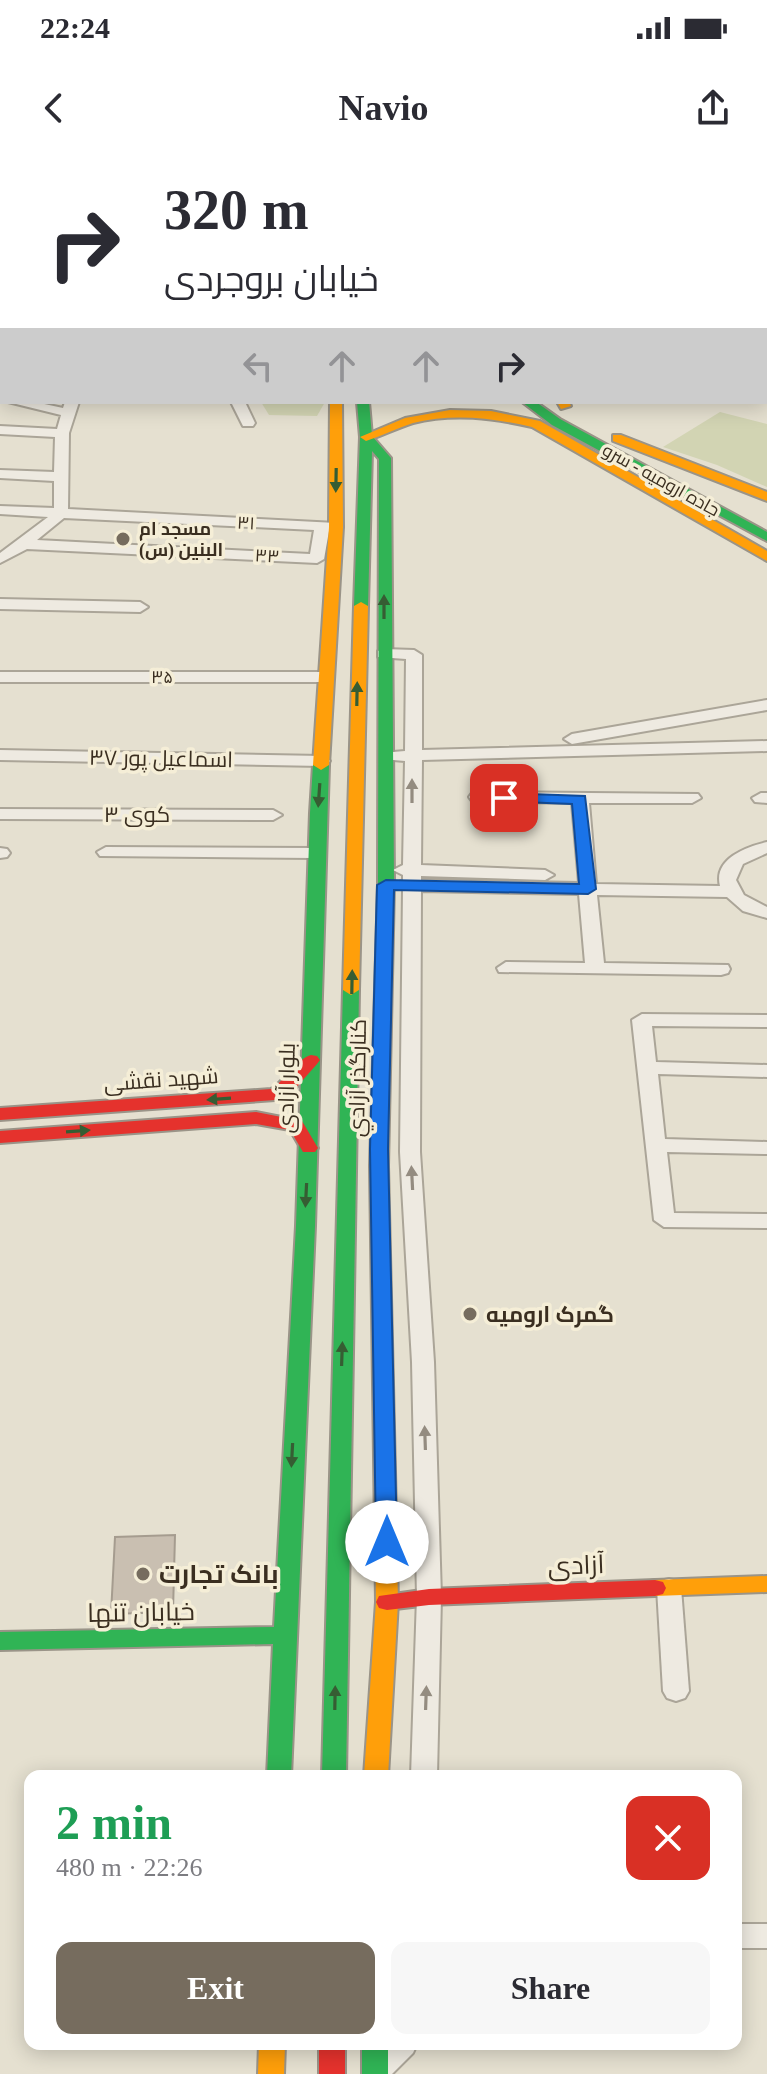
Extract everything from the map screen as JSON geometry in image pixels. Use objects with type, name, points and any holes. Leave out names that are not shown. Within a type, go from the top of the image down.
[{"type":"main road","name":"بلوار آزادی","points":[[279,1770],[283,1635],[309,1148],[315,853],[322,761],[336,404]]},
{"type":"main road","points":[[334,1770],[366,437],[363,404]]},
{"type":"main road","points":[[512,404],[536,424],[767,557]]},
{"type":"main road","points":[[539,404],[561,408]]},
{"type":"main road","name":"جاده ارومیه - سرو","points":[[561,408],[767,518]]},
{"type":"main road","name":"جاده ارومیه - سرو","points":[[561,408],[729,518],[767,537]]},
{"type":"main road","points":[[366,437],[397,422],[443,412],[498,413],[536,424]]},
{"type":"main road","name":"کنارگذر آزادي","points":[[366,437],[385,458],[385,878],[379,1149],[387,1602],[376,1770]]},
{"type":"main road","points":[[617,438],[767,497]]},
{"type":"main road","points":[[729,518],[767,550]]},
{"type":"main road","points":[[354,877],[385,878]]},
{"type":"main road","points":[[275,1094],[288,1086],[311,1060]]},
{"type":"main road","points":[[274,1120],[282,1115],[286,1101],[275,1094]]},
{"type":"main road","name":"شهید نقشی","points":[[0,1114],[275,1094]]},
{"type":"main road","name":"شهید نقشی","points":[[0,1137],[256,1118],[274,1120]]},
{"type":"main road","points":[[274,1120],[296,1125],[309,1148]]},
{"type":"main road","name":"آزادی","points":[[387,1602],[429,1597],[767,1584]]},
{"type":"main road","name":"خیابان تنها","points":[[0,1641],[283,1635]]},
{"type":"main road","points":[[271,2074],[272,2050]]},
{"type":"main road","points":[[332,2050],[332,2074]]},
{"type":"street","points":[[1,557],[24,544],[61,513],[62,433],[71,407],[37,404]]},
{"type":"street","points":[[239,404],[248,423]]},
{"type":"street","points":[[0,430],[62,433]]},
{"type":"street","points":[[0,474],[60,477]]},
{"type":"street","name":"۳۱","points":[[0,510],[329,527]]},
{"type":"street","name":"۳۳","points":[[24,544],[317,559],[329,527]]},
{"type":"street","points":[[0,604],[140,607]]},
{"type":"street","points":[[384,654],[414,655],[410,1152],[423,1362],[429,1597],[424,1770]]},
{"type":"street","name":"۳۵","points":[[0,677],[324,677]]},
{"type":"street","points":[[509,750],[767,705]]},
{"type":"street","points":[[708,715],[738,746]]},
{"type":"street","points":[[383,756],[509,750],[767,746]]},
{"type":"street","name":"اسماعیل پور ۳۷","points":[[0,755],[322,761]]},
{"type":"street","points":[[478,797],[692,798]]},
{"type":"street","points":[[580,799],[595,968]]},
{"type":"street","name":"کوی ۳","points":[[0,814],[273,815]]},
{"type":"street","points":[[767,847],[737,858],[728,868],[728,886],[743,903],[767,913]]},
{"type":"street","points":[[106,852],[315,853]]},
{"type":"street","points":[[385,878],[728,886]]},
{"type":"street","points":[[506,968],[721,969]]},
{"type":"street","points":[[767,1021],[642,1020],[664,1220],[767,1221]]},
{"type":"street","points":[[649,1068],[767,1071]]},
{"type":"street","points":[[657,1145],[767,1148]]},
{"type":"street","points":[[385,1363],[423,1362]]},
{"type":"street","points":[[669,1588],[676,1691]]},
{"type":"street","points":[[742,1936],[767,1936]]},
{"type":"street","points":[[375,2063],[394,2050]]},
{"type":"green space","points":[[262,404],[324,404],[317,416],[269,415]]},
{"type":"green space","points":[[720,412],[767,424],[767,487],[717,465],[663,447]]},
{"type":"building","name":"بانک تجارت","points":[[175,1535],[173,1612],[111,1614],[115,1537]]},
{"type":"traffic: fast","points":[[361,606],[366,437],[363,404]]},
{"type":"traffic: fast","points":[[531,404],[556,422],[767,537]]},
{"type":"traffic: fast","points":[[366,437],[385,458],[386,885],[379,1166]]},
{"type":"traffic: fast","points":[[279,1770],[306,1226],[321,765]]},
{"type":"traffic: fast","points":[[334,1770],[351,990]]},
{"type":"traffic: fast","points":[[0,1641],[283,1635]]},
{"type":"traffic: fast","points":[[375,2050],[375,2074]]},
{"type":"traffic: slow","points":[[321,765],[336,527],[336,404]]},
{"type":"traffic: slow","points":[[366,437],[409,421],[450,414],[491,415],[536,424]]},
{"type":"traffic: slow","points":[[536,424],[767,557]]},
{"type":"traffic: slow","points":[[617,438],[767,497]]},
{"type":"traffic: slow","points":[[351,990],[361,606]]},
{"type":"traffic: slow","points":[[376,1770],[387,1602],[379,1166]]},
{"type":"traffic: slow","points":[[655,1588],[767,1584]]},
{"type":"traffic: slow","points":[[271,2074],[272,2050]]},
{"type":"traffic: jam","points":[[0,1114],[275,1094],[288,1086],[311,1060]]},
{"type":"traffic: jam","points":[[0,1137],[256,1118],[296,1125],[309,1148]]},
{"type":"traffic: jam","points":[[387,1602],[429,1597],[655,1588]]},
{"type":"traffic: jam","points":[[332,2050],[332,2074]]},
{"type":"place","name":"مسجد ام البنین (س)","points":[[123,539]]},
{"type":"place","name":"گمرک ارومیه","points":[[470,1314]]},
{"type":"place","name":"بانک تجارت","points":[[143,1574]]},
{"type":"route","points":[[387,1542],[379,1149],[386,885],[588,889],[580,799],[504,798]]}]
